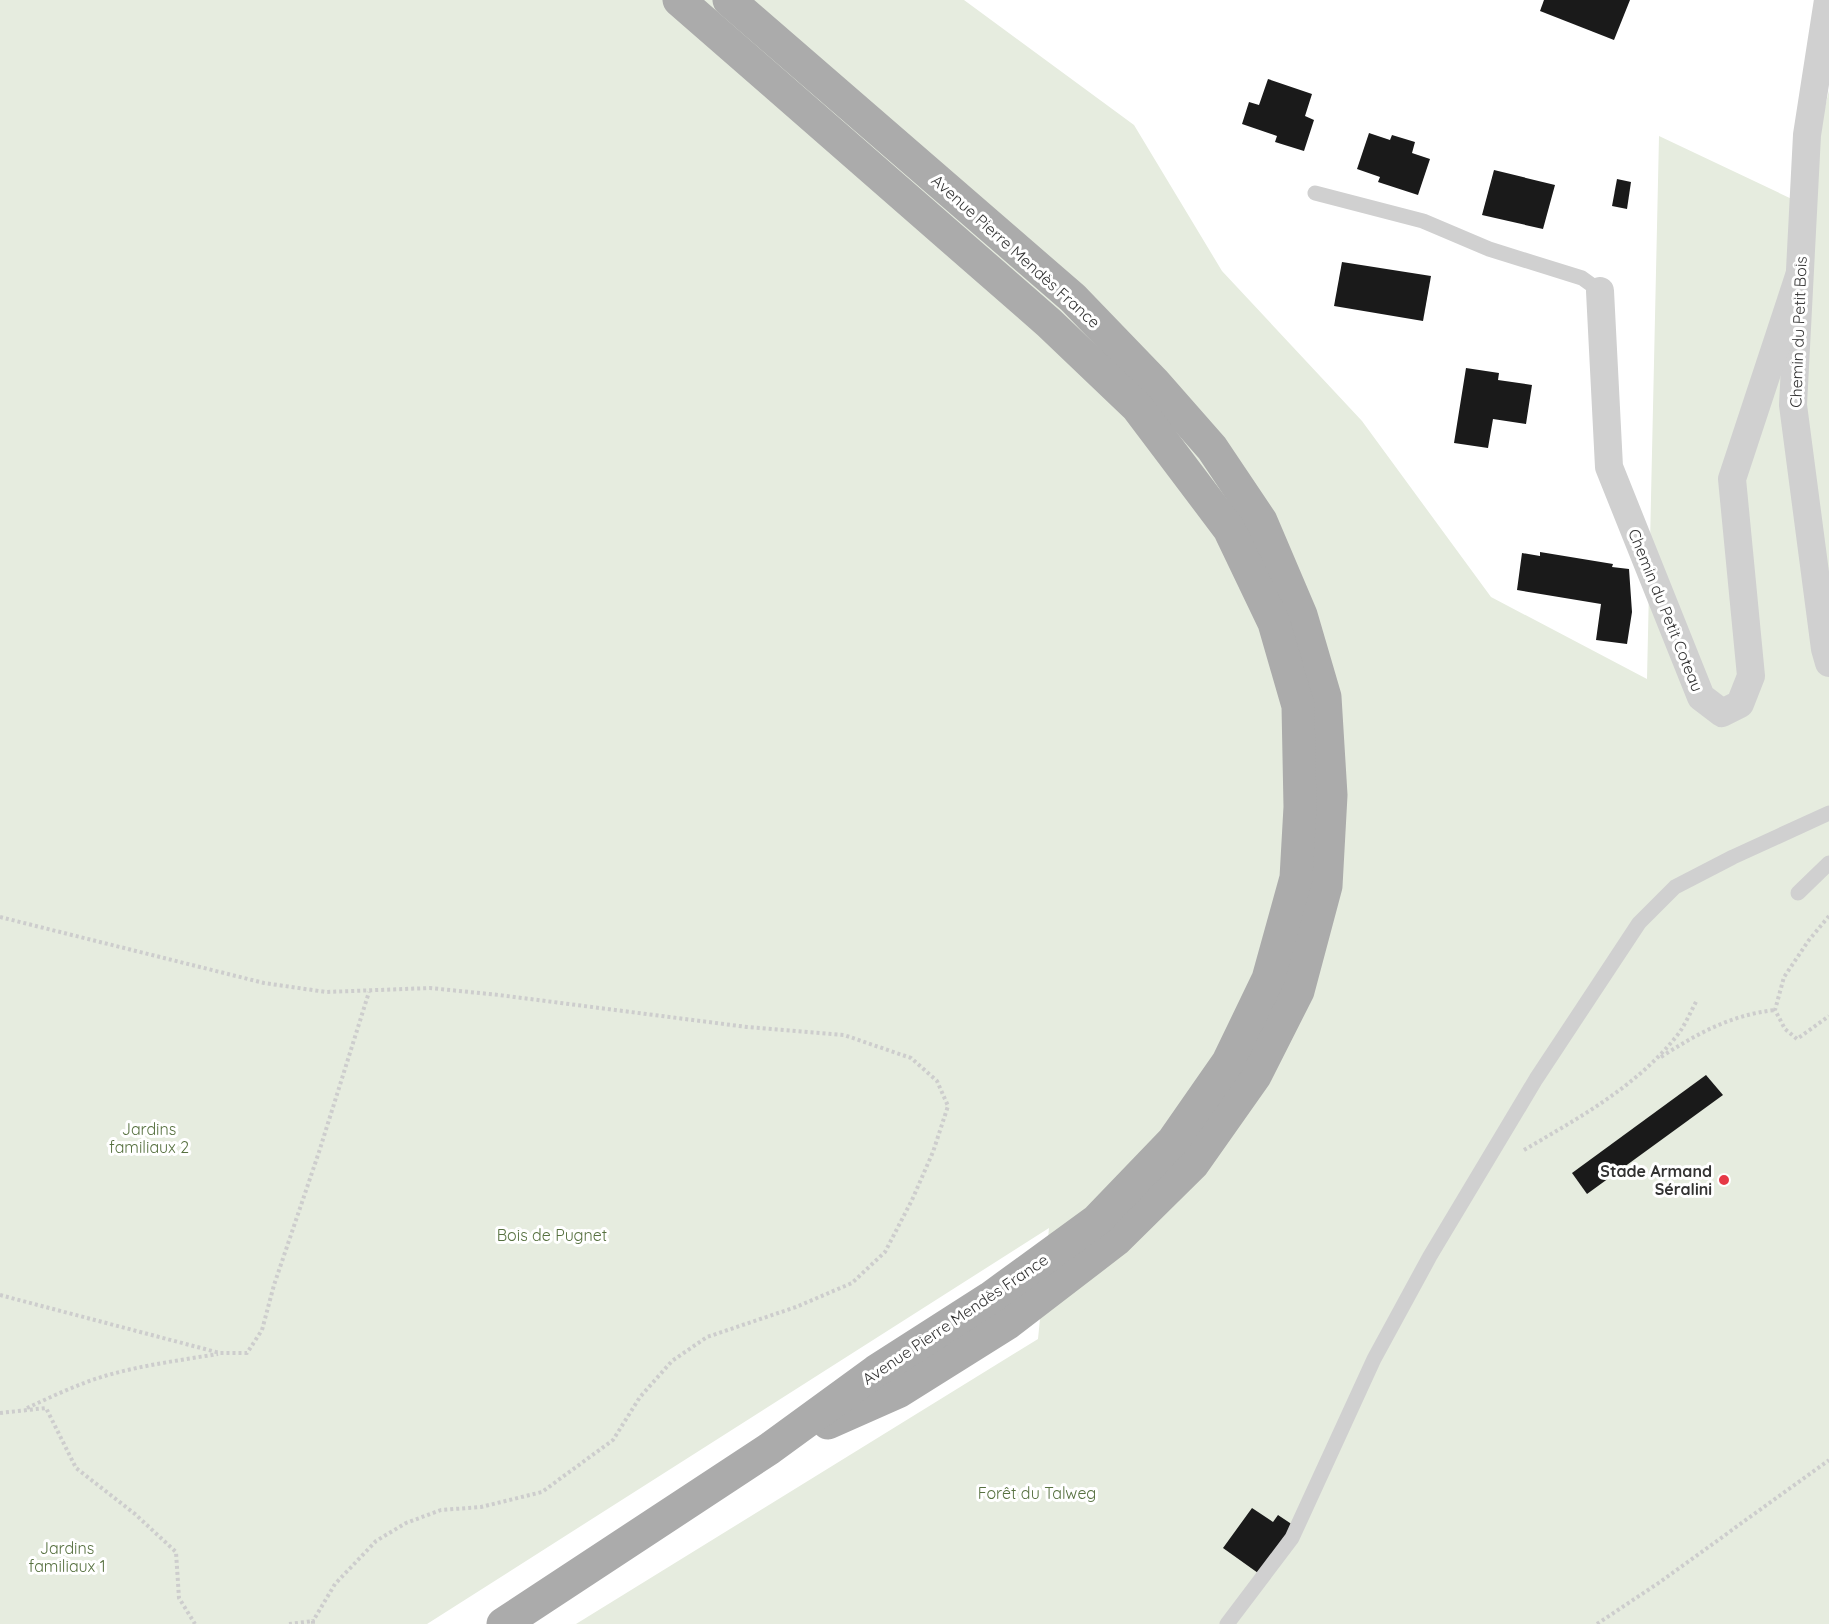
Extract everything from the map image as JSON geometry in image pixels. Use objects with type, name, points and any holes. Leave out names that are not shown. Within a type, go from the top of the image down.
[{"type":"main road","name":"Avenue Pierre Mendès France","points":[[503,1624],[769,1449],[876,1371],[990,1299],[1097,1220],[1173,1141],[1228,1062],[1268,979],[1296,878],[1300,807],[1298,706],[1274,623],[1229,529],[1137,407],[1049,323],[679,0]]},
{"type":"main road","name":"Avenue Pierre Mendès France","points":[[729,0],[1073,298],[1154,382],[1212,448],[1261,521],[1301,615],[1325,697],[1331,795],[1326,886],[1298,991],[1256,1076],[1193,1164],[1116,1240],[1008,1323],[898,1392],[769,1449]]},
{"type":"street","name":"Chemin du Petit Bois","points":[[1828,4],[1807,135],[1793,405],[1829,663]]},
{"type":"street","name":"Chemin du Petit Coteau","points":[[1600,291],[1609,467],[1701,697],[1722,713],[1740,704],[1750,676],[1732,479],[1799,276]]},
{"type":"lane","points":[[1315,193],[1423,221],[1489,249],[1582,278],[1600,291]]},
{"type":"lane","points":[[1227,1624],[1292,1538],[1374,1359],[1430,1256],[1536,1079],[1639,923],[1675,887],[1733,857],[1829,813]]},
{"type":"lane","points":[[1798,893],[1829,863]]},
{"type":"path","points":[[1829,916],[1809,940],[1784,977],[1775,1010],[1785,1029],[1797,1039],[1829,1016]]},
{"type":"path","points":[[0,917],[264,983],[326,992],[430,988],[726,1025],[844,1035],[911,1058],[938,1081],[948,1106],[933,1152],[885,1252],[852,1283],[796,1307],[707,1337],[672,1361],[640,1397],[613,1440],[542,1492],[481,1507],[441,1510],[406,1523],[376,1541],[335,1584],[313,1623],[289,1624]]},
{"type":"path","points":[[23,1410],[107,1375],[220,1353],[248,1353],[262,1330],[274,1285],[369,992]]},
{"type":"path","points":[[1655,1061],[1680,1031],[1697,1000]]},
{"type":"path","points":[[1478,1177],[1606,1101],[1655,1061],[1696,1034],[1725,1021],[1756,1012],[1775,1010]]},
{"type":"path","points":[[0,1295],[220,1353]]},
{"type":"path","points":[[0,1413],[46,1408],[76,1468],[135,1514],[176,1551],[179,1598],[195,1624]]},
{"type":"path","points":[[1597,1624],[1660,1582],[1829,1460]]},
{"type":"green space","points":[[0,0],[964,0],[1134,125],[1222,271],[1362,421],[1491,597],[1647,679],[1659,136],[1813,209],[1820,129],[1829,90],[1829,1624],[576,1624],[1038,1339],[1049,1228],[427,1624],[0,1624]]},
{"type":"building","points":[[1544,0],[1630,0],[1614,40],[1540,11]]},
{"type":"building","points":[[1268,79],[1312,94],[1305,116],[1314,120],[1304,151],[1275,142],[1277,136],[1242,124],[1249,102],[1259,105]]},
{"type":"building","points":[[1369,133],[1390,140],[1392,135],[1415,142],[1412,153],[1430,159],[1418,195],[1378,182],[1380,177],[1357,169]]},
{"type":"building","points":[[1494,170],[1555,185],[1543,229],[1482,215]]},
{"type":"building","points":[[1617,179],[1631,182],[1627,209],[1612,206]]},
{"type":"building","points":[[1342,262],[1431,276],[1423,321],[1334,306]]},
{"type":"building","points":[[1466,368],[1499,373],[1498,380],[1532,385],[1526,424],[1493,419],[1488,448],[1454,443]]},
{"type":"building","points":[[1540,552],[1613,564],[1612,567],[1629,569],[1632,612],[1627,644],[1596,640],[1601,604],[1517,590],[1522,553],[1540,556]]},
{"type":"building","points":[[1706,1075],[1723,1095],[1587,1194],[1572,1173]]},
{"type":"building","points":[[1252,1508],[1273,1522],[1278,1515],[1293,1525],[1258,1573],[1223,1548]]},
{"type":"place","name":"Stade Armand Séralini","points":[[1724,1180]]},
{"type":"park label","name":"Jardins familiaux 2","points":[[149,1138]]},
{"type":"park label","name":"Bois de Pugnet","points":[[552,1235]]},
{"type":"park label","name":"Forêt du Talweg","points":[[1037,1493]]},
{"type":"park label","name":"Jardins familiaux 1","points":[[67,1557]]}]
